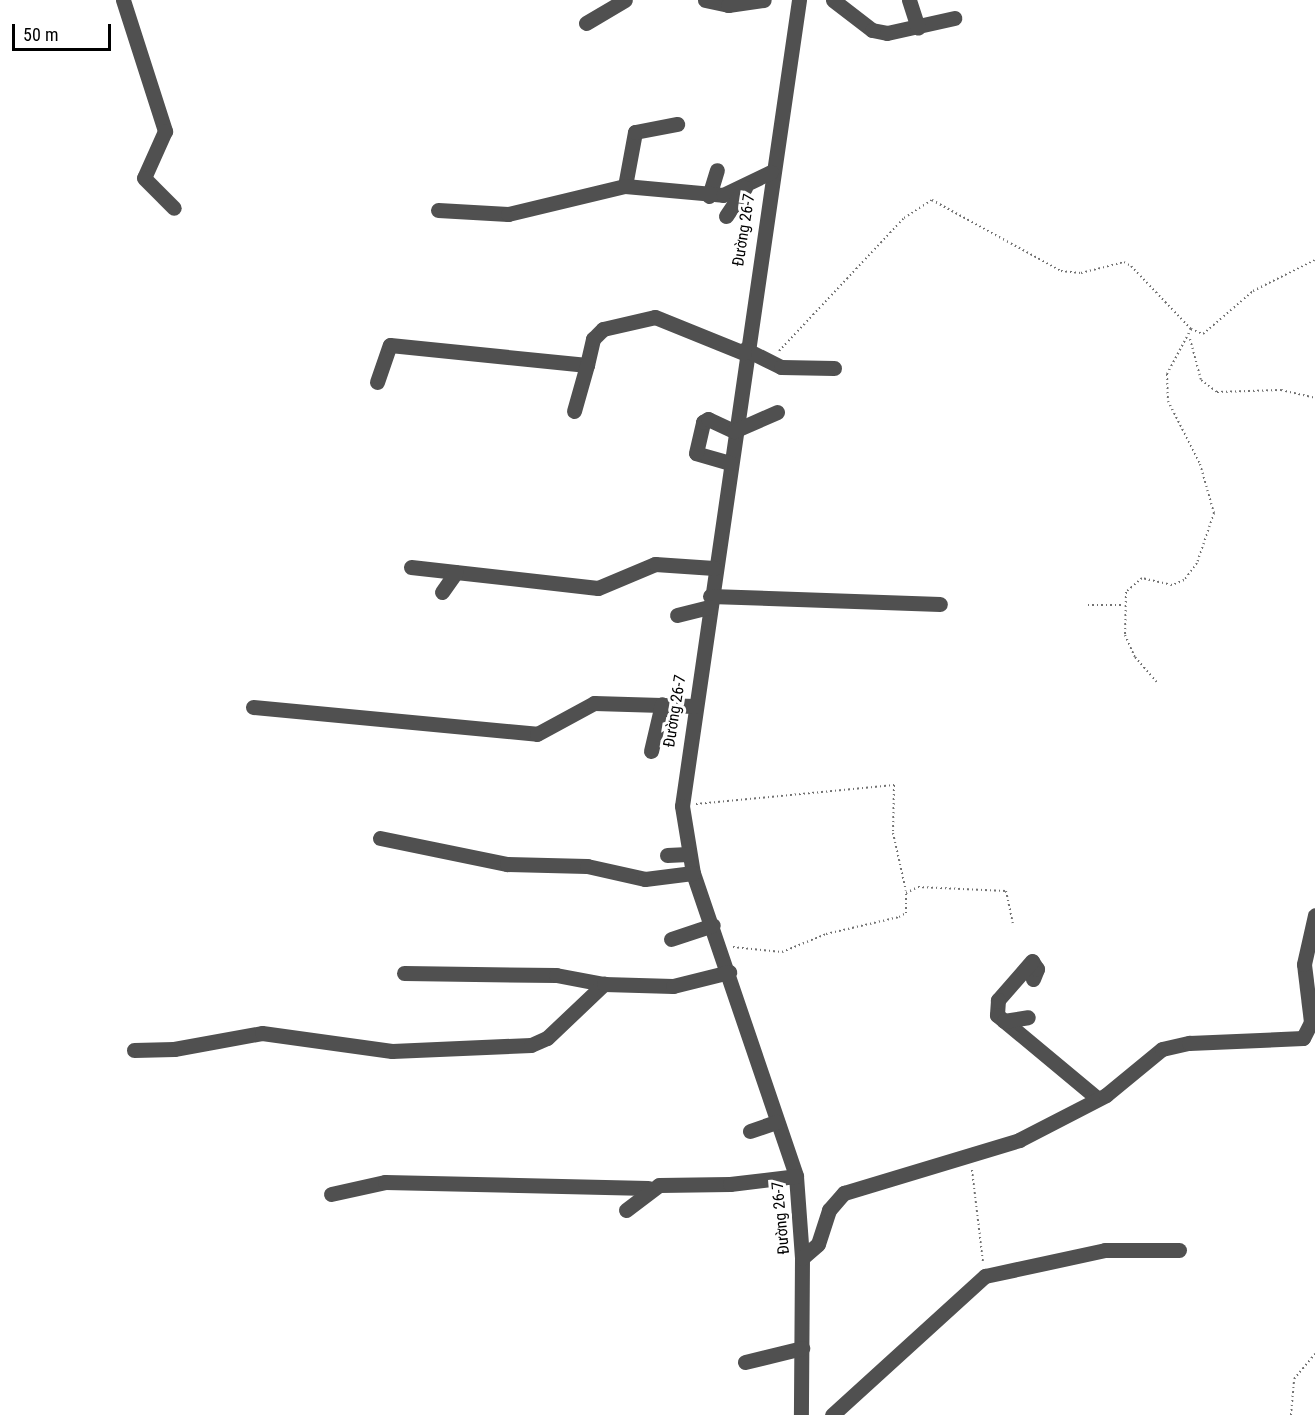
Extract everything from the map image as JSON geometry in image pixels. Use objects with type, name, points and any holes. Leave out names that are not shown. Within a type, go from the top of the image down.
[{"type":"street","points":[[123,0],[165,131],[144,178],[174,208]]},
{"type":"street","points":[[586,23],[625,0]]},
{"type":"street","points":[[705,0],[728,5],[764,0]]},
{"type":"street","points":[[787,0],[798,0]]},
{"type":"street","name":"Đường 26-7","points":[[798,0],[744,351],[682,806],[688,854],[693,873],[729,972],[776,1122],[796,1176],[802,1258],[801,1415]]},
{"type":"street","points":[[834,0],[872,30],[918,28],[954,18]]},
{"type":"street","points":[[909,0],[918,28]]},
{"type":"street","points":[[626,186],[635,132],[676,124]]},
{"type":"street","points":[[709,196],[717,170]]},
{"type":"street","points":[[438,210],[508,214],[626,186],[709,196],[747,185],[771,172]]},
{"type":"street","points":[[726,216],[747,185]]},
{"type":"street","points":[[574,411],[593,339],[603,329],[655,317],[768,362],[834,369]]},
{"type":"street","points":[[377,382],[390,345],[586,366]]},
{"type":"street","points":[[730,463],[696,453],[696,447],[708,419],[734,431],[777,412]]},
{"type":"street","points":[[411,567],[598,588],[655,564],[714,568]]},
{"type":"street","points":[[442,592],[456,572]]},
{"type":"street","points":[[677,615],[709,602],[940,604]]},
{"type":"street","points":[[253,707],[537,734],[594,703],[695,706]]},
{"type":"street","points":[[651,751],[662,704]]},
{"type":"street","points":[[380,838],[507,864],[587,866],[645,879],[693,873]]},
{"type":"street","points":[[667,855],[688,854]]},
{"type":"street","points":[[802,1258],[818,1244],[829,1210],[844,1193],[971,1158],[1098,1099],[1142,1061],[1171,1046],[1284,1043],[1306,1036],[1311,1022],[1304,964],[1315,915]]},
{"type":"street","points":[[671,939],[713,925]]},
{"type":"street","points":[[1033,979],[1037,969],[1032,961],[998,1000],[995,1009],[1004,1021],[1098,1099]]},
{"type":"street","points":[[404,973],[556,975],[604,984],[673,986],[729,972]]},
{"type":"street","points":[[134,1050],[174,1049],[262,1033],[392,1051],[531,1045],[547,1038],[604,984]]},
{"type":"street","points":[[1004,1021],[1028,1017]]},
{"type":"street","points":[[750,1131],[776,1122]]},
{"type":"street","points":[[331,1194],[385,1182],[648,1188],[796,1176]]},
{"type":"street","points":[[626,1210],[648,1188]]},
{"type":"street","points":[[832,1415],[985,1276],[1105,1250],[1179,1250]]},
{"type":"street","points":[[745,1362],[802,1348]]},
{"type":"path","points":[[768,362],[904,218],[932,200],[1061,271],[1081,273],[1124,262],[1191,329],[1203,334],[1253,291],[1315,260]]},
{"type":"path","points":[[1191,329],[1190,339],[1201,380],[1217,392],[1281,390],[1315,398]]},
{"type":"path","points":[[1157,682],[1129,647],[1124,605],[1126,592],[1142,578],[1172,585],[1184,580],[1213,519],[1200,464],[1168,401],[1167,374],[1190,339]]},
{"type":"path","points":[[1088,605],[1124,605]]},
{"type":"path","points":[[682,806],[887,783],[894,785],[893,833],[906,892],[906,913],[899,917],[826,934],[782,952],[751,945],[721,950]]},
{"type":"path","points":[[906,892],[918,887],[1003,890],[1013,923]]},
{"type":"path","points":[[971,1158],[985,1276]]},
{"type":"path","points":[[1291,1415],[1294,1379],[1315,1354]]}]
